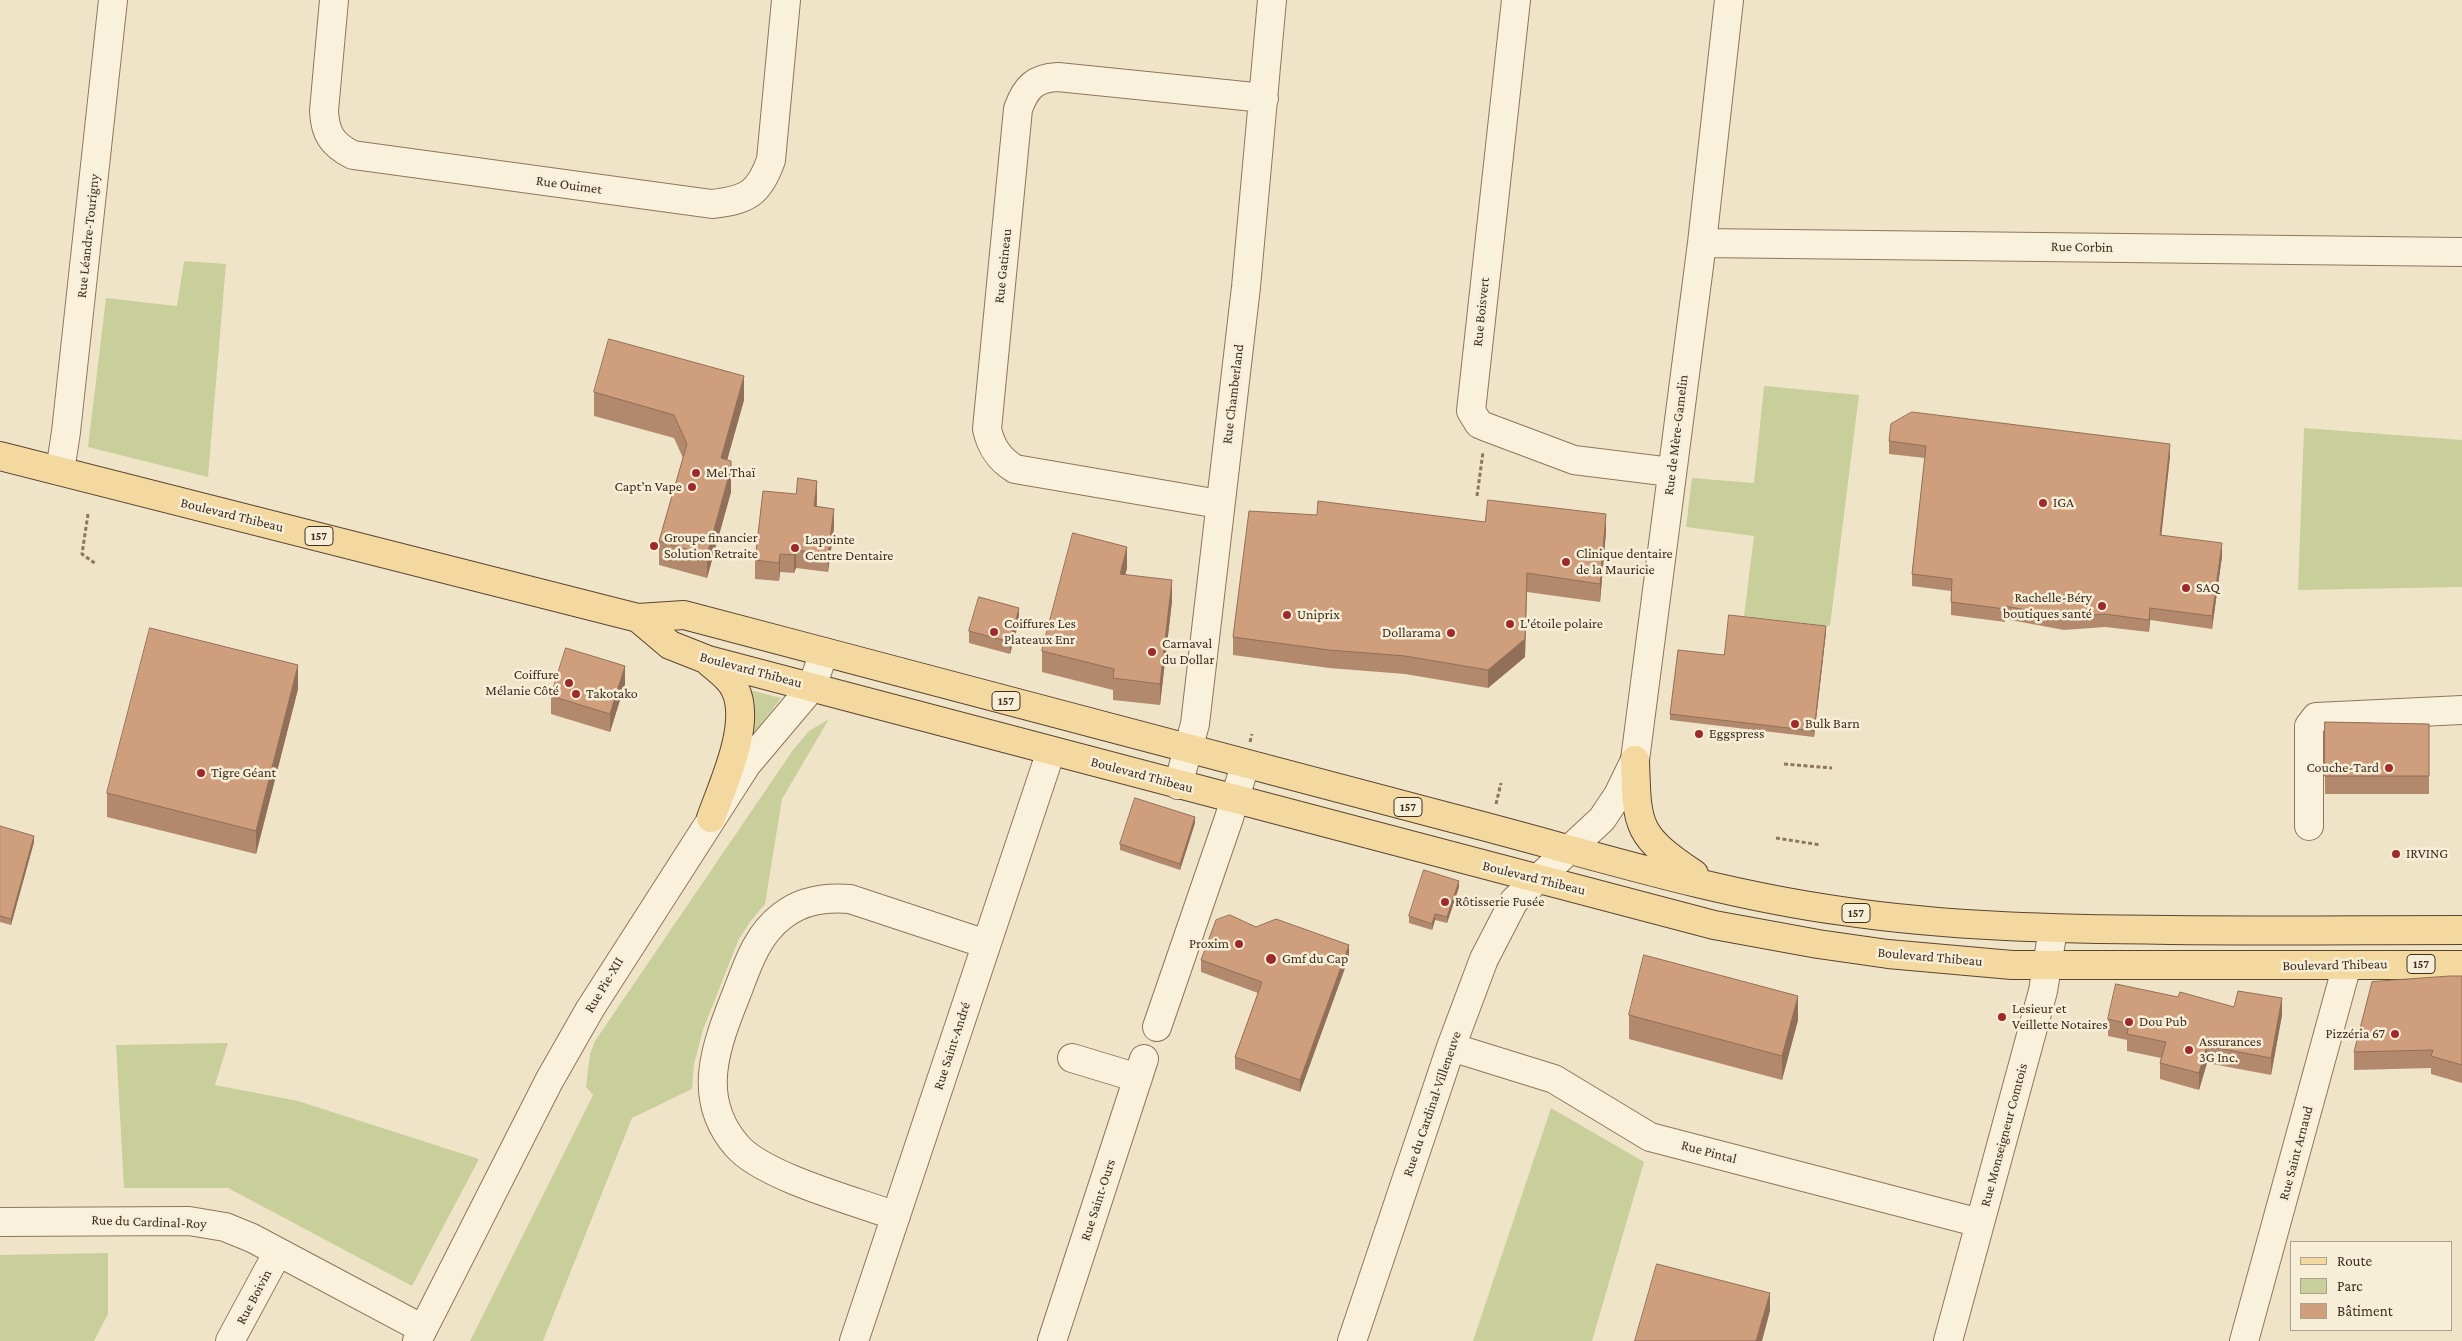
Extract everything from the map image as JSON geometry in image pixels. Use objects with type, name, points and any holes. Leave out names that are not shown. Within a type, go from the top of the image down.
[{"type":"main road","name":"Boulevard Thibeau","points":[[0,456],[638,618],[684,615],[1188,750],[1712,886],[1811,906],[1889,918],[2053,929],[2346,932],[2462,930]]},
{"type":"main road","name":"Boulevard Thibeau","points":[[638,618],[670,645],[708,660],[1714,925],[1818,944],[1898,955],[2012,965],[2462,965]]},
{"type":"main road","points":[[708,660],[734,687],[740,717],[737,742],[711,818]]},
{"type":"main road","points":[[1635,760],[1636,804],[1641,825],[1646,834],[1664,854],[1712,886]]},
{"type":"street","name":"Rue Léandre-Tourigny","points":[[60,471],[114,0]]},
{"type":"street","name":"Rue Ouimet","points":[[334,0],[324,111],[325,127],[330,139],[341,149],[353,155],[712,204],[731,202],[749,196],[764,180],[771,160],[786,0]]},
{"type":"street","name":"Rue Chamberland","points":[[1178,785],[1195,724],[1219,504],[1246,287],[1272,0]]},
{"type":"street","name":"Rue Boisvert","points":[[1486,427],[1474,418],[1470,403],[1516,0]]},
{"type":"street","name":"Rue de Mère-Gamelin","points":[[1571,849],[1594,828],[1613,804],[1635,760],[1702,243],[1729,0]]},
{"type":"street","name":"Rue Gatineau","points":[[1219,504],[1015,469],[1005,463],[990,442],[987,429],[1018,109],[1023,95],[1032,83],[1045,77],[1264,98]]},
{"type":"street","name":"Rue Corbin","points":[[1702,243],[2462,252]]},
{"type":"street","points":[[1486,427],[1574,460],[1671,472]]},
{"type":"street","name":"Rue Pie-XII","points":[[420,1335],[566,1050],[620,958],[747,764],[798,706],[812,687],[824,652]]},
{"type":"street","points":[[2310,826],[2309,726],[2316,717],[2462,710]]},
{"type":"street","name":"Rue Saint-André","points":[[854,1341],[1051,751]]},
{"type":"street","points":[[1157,1027],[1245,765]]},
{"type":"street","name":"Rue du Cardinal-Villeneuve","points":[[1352,1341],[1451,1047],[1484,959],[1514,901],[1571,849]]},
{"type":"street","points":[[896,1216],[775,1172],[746,1156],[736,1146],[722,1124],[714,1101],[714,1066],[718,1041],[752,952],[781,916],[808,902],[836,898],[850,900],[986,944]]},
{"type":"street","name":"Rue Monseigneur Comtois","points":[[1948,1341],[2049,965],[2053,929]]},
{"type":"street","name":"Rue Saint Arnaud","points":[[2244,1341],[2347,965]]},
{"type":"street","name":"Rue Pintal","points":[[1451,1047],[1554,1079],[1650,1137],[1980,1223]]},
{"type":"street","name":"Rue Saint-Ours","points":[[1052,1341],[1141,1069],[1072,1058]]},
{"type":"street","name":"Rue du Cardinal-Roy","points":[[0,1222],[200,1222],[225,1226],[278,1252],[420,1335]]},
{"type":"street","name":"Rue Boivin","points":[[230,1341],[278,1252]]},
{"type":"path","points":[[1477,496],[1486,427]]},
{"type":"path","points":[[88,514],[82,554],[96,564]]},
{"type":"path","points":[[1784,764],[1832,768]]},
{"type":"path","points":[[1776,838],[1822,845]]},
{"type":"green space","points":[[184,261],[226,264],[208,477],[88,447],[106,298],[177,306]]},
{"type":"green space","points":[[1764,386],[1859,395],[1830,626],[1744,616],[1754,536],[1686,527],[1692,478],[1754,483]]},
{"type":"green space","points":[[2304,428],[2462,440],[2462,587],[2298,590]]},
{"type":"green space","points":[[749,690],[781,698],[751,737]]},
{"type":"green space","points":[[829,719],[782,799],[765,904],[749,923],[738,941],[703,1030],[694,1064],[692,1089],[632,1118],[543,1341],[470,1341],[593,1095],[586,1087],[590,1054],[595,1041],[793,750],[809,731]]},
{"type":"green space","points":[[228,1043],[215,1085],[298,1101],[479,1159],[412,1286],[228,1188],[124,1188],[116,1045]]},
{"type":"green space","points":[[1551,1108],[1644,1162],[1592,1341],[1473,1341]]},
{"type":"green space","points":[[108,1253],[108,1314],[94,1341],[0,1341],[0,1255]]},
{"type":"building","points":[[609,339],[744,376],[721,458],[731,461],[731,468],[707,555],[659,541],[687,444],[674,415],[594,392]]},
{"type":"building","name":"IGA","points":[[1912,412],[2170,444],[2160,535],[2222,543],[2212,616],[2150,608],[2149,620],[2105,614],[2064,617],[2005,606],[2005,609],[1951,602],[1952,579],[1912,574],[1926,446],[1889,441],[1891,424]]},
{"type":"building","name":"Lapointe Centre Dentaire","points":[[798,478],[817,481],[814,506],[834,509],[828,554],[796,550],[794,555],[780,554],[779,563],[755,560],[763,491],[796,494]]},
{"type":"building","points":[[1488,500],[1606,514],[1600,584],[1527,573],[1525,639],[1488,670],[1405,656],[1329,650],[1233,637],[1249,511],[1317,515],[1318,501],[1485,522]]},
{"type":"building","points":[[1073,533],[1127,547],[1120,574],[1172,580],[1160,684],[1113,678],[1114,669],[1042,651]]},
{"type":"building","name":"Coiffures Les Plateaux Enr","points":[[979,597],[1019,608],[1010,642],[969,631]]},
{"type":"building","points":[[1729,615],[1826,626],[1814,731],[1670,714],[1678,650],[1724,655]]},
{"type":"building","points":[[150,628],[298,665],[256,831],[107,793]]},
{"type":"building","points":[[566,648],[625,666],[610,714],[551,696]]},
{"type":"building","points":[[2325,722],[2429,724],[2429,776],[2325,776]]},
{"type":"building","points":[[1135,798],[1195,817],[1180,864],[1120,844]]},
{"type":"building","points":[[0,826],[34,836],[11,919],[0,916]]},
{"type":"building","points":[[1424,870],[1459,881],[1447,917],[1435,914],[1432,924],[1409,916]]},
{"type":"building","points":[[1230,915],[1256,927],[1276,919],[1349,945],[1300,1080],[1235,1057],[1262,982],[1201,960],[1216,920]]},
{"type":"building","points":[[1644,955],[1798,996],[1782,1056],[1629,1015]]},
{"type":"building","points":[[2462,976],[2462,1065],[2431,1056],[2433,1050],[2354,1052],[2372,982]]},
{"type":"building","points":[[2116,984],[2178,997],[2180,992],[2234,1007],[2238,991],[2282,998],[2271,1058],[2207,1046],[2199,1073],[2160,1063],[2166,1042],[2127,1034],[2129,1024],[2108,1019]]},
{"type":"building","points":[[1657,1264],[1770,1293],[1756,1341],[1635,1341]]},
{"type":"place","name":"Mel Thaï","points":[[696,473]]},
{"type":"place","name":"Capt’n Vape","points":[[692,487]]},
{"type":"place","name":"IGA","points":[[2043,503]]},
{"type":"place","name":"Groupe financier Solution Retraite","points":[[654,546]]},
{"type":"place","name":"Lapointe Centre Dentaire","points":[[795,548]]},
{"type":"place","name":"Clinique dentaire de la Mauricie","points":[[1566,562]]},
{"type":"place","name":"SAQ","points":[[2186,588]]},
{"type":"place","name":"Rachelle-Béry boutiques santé","points":[[2102,606]]},
{"type":"place","name":"Uniprix","points":[[1287,615]]},
{"type":"place","name":"L'étoile polaire","points":[[1510,624]]},
{"type":"place","name":"Coiffures Les Plateaux Enr","points":[[994,632]]},
{"type":"place","name":"Dollarama","points":[[1451,633]]},
{"type":"place","name":"Carnaval du Dollar","points":[[1152,652]]},
{"type":"place","name":"Coiffure Mélanie Côté","points":[[569,683]]},
{"type":"place","name":"Takotako","points":[[576,694]]},
{"type":"place","name":"Bulk Barn","points":[[1795,724]]},
{"type":"place","name":"Eggspress","points":[[1699,734]]},
{"type":"place","name":"Couche-Tard","points":[[2389,768]]},
{"type":"place","name":"Tigre Géant","points":[[201,773]]},
{"type":"place","name":"IRVING","points":[[2396,854]]},
{"type":"place","name":"Rôtisserie Fusée","points":[[1445,902]]},
{"type":"place","name":"Proxim","points":[[1239,944]]},
{"type":"place","name":"Gmf du Cap","points":[[1271,959]]},
{"type":"place","name":"Lesieur et Veillette Notaires","points":[[2002,1017]]},
{"type":"place","name":"Dou Pub","points":[[2129,1022]]},
{"type":"place","name":"Pizzéria 67","points":[[2395,1034]]},
{"type":"place","name":"Assurances 3G Inc.","points":[[2189,1050]]}]
